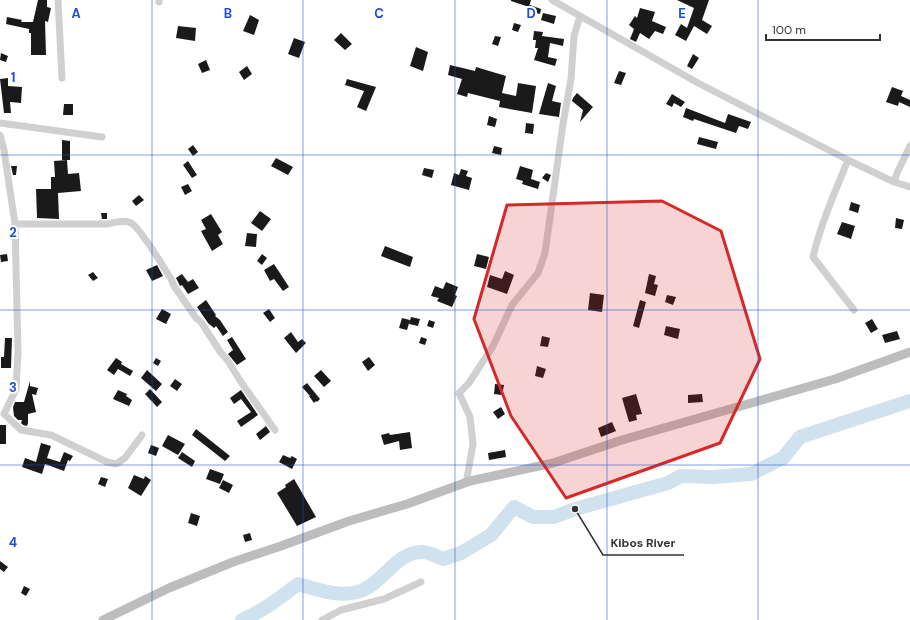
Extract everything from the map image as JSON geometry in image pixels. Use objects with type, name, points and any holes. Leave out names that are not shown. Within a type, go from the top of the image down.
[{"type":"main road","points":[[103,620],[169,588],[233,562],[350,521],[407,504],[466,483],[553,463],[622,440],[835,379],[910,352]]},
{"type":"street","points":[[58,0],[62,78]]},
{"type":"street","points":[[552,0],[698,84],[848,160],[894,182],[910,187]]},
{"type":"street","points":[[466,483],[473,444],[470,417],[459,393],[469,383],[493,346],[512,305],[538,274],[543,260],[563,124],[572,79],[574,36],[580,16]]},
{"type":"street","points":[[0,123],[102,137]]},
{"type":"street","points":[[0,135],[4,150],[15,224],[18,352],[16,389],[2,415],[21,430],[51,435],[108,462],[116,464],[125,458],[142,435]]},
{"type":"street","points":[[894,182],[910,146]]},
{"type":"street","points":[[848,160],[827,210],[813,257],[854,310]]},
{"type":"street","points":[[15,224],[107,224],[119,221],[131,223],[142,234],[174,286],[196,318],[201,322],[221,354],[228,361],[275,430]]},
{"type":"street","points":[[322,620],[341,610],[384,599],[421,582]]},
{"type":"highlighted area","points":[[662,201],[721,231],[760,359],[720,443],[566,498],[511,416],[474,319],[507,205]]},
{"type":"building","points":[[38,0],[47,0],[47,7],[51,8],[48,22],[45,21],[46,55],[31,55],[31,33],[29,33],[29,29],[6,24],[7,17],[22,20],[21,22],[33,22]]},
{"type":"building","points":[[511,0],[531,0],[529,7]]},
{"type":"building","points":[[677,0],[709,0],[702,20],[712,26],[707,34],[694,26],[686,41],[675,35],[681,24],[687,28],[694,8]]},
{"type":"building","points":[[530,5],[541,9],[540,14],[529,11]]},
{"type":"building","points":[[640,8],[655,12],[652,21],[666,27],[663,34],[655,31],[649,39],[640,33],[636,42],[630,39],[634,29],[629,25],[635,16],[637,18]]},
{"type":"building","points":[[543,13],[556,16],[554,24],[541,20]]},
{"type":"building","points":[[250,15],[259,20],[254,35],[243,31]]},
{"type":"building","points":[[514,23],[521,25],[518,32],[512,30]]},
{"type":"building","points":[[178,26],[196,28],[195,41],[176,38]]},
{"type":"building","points":[[534,31],[543,32],[542,36],[564,39],[563,46],[550,43],[548,57],[557,59],[555,66],[534,60],[538,48],[535,48],[536,40],[533,40]]},
{"type":"building","points":[[341,33],[352,44],[345,50],[334,40]]},
{"type":"building","points":[[495,36],[501,37],[498,46],[492,44]]},
{"type":"building","points":[[294,38],[305,42],[299,58],[288,54]]},
{"type":"building","points":[[416,47],[428,52],[423,71],[410,66]]},
{"type":"building","points":[[1,53],[8,56],[6,62],[0,60]]},
{"type":"building","points":[[693,54],[699,58],[692,69],[687,66]]},
{"type":"building","points":[[206,60],[210,70],[202,73],[198,64]]},
{"type":"building","points":[[450,65],[475,71],[476,67],[506,76],[502,93],[516,96],[518,83],[536,86],[532,113],[499,107],[500,101],[468,93],[467,97],[457,94],[462,79],[448,75]]},
{"type":"building","points":[[247,66],[252,74],[244,80],[239,72]]},
{"type":"building","points":[[619,71],[626,73],[621,85],[614,83]]},
{"type":"building","points":[[8,78],[8,86],[22,87],[21,103],[10,102],[11,113],[4,113],[0,79]]},
{"type":"building","points":[[347,79],[376,87],[366,111],[357,107],[364,91],[345,85]]},
{"type":"building","points":[[548,83],[556,86],[552,101],[561,103],[559,117],[539,114]]},
{"type":"building","points":[[892,87],[903,91],[901,96],[910,100],[910,107],[899,102],[898,106],[886,102]]},
{"type":"building","points":[[577,93],[593,107],[580,122],[583,110],[572,101]]},
{"type":"building","points":[[672,94],[685,102],[681,107],[674,103],[672,107],[666,104]]},
{"type":"building","points":[[64,104],[73,104],[73,115],[63,115]]},
{"type":"building","points":[[686,108],[725,123],[728,114],[751,122],[748,129],[739,126],[736,133],[694,119],[693,121],[683,117]]},
{"type":"building","points":[[489,116],[497,119],[495,127],[487,125]]},
{"type":"building","points":[[526,123],[534,124],[533,134],[525,133]]},
{"type":"building","points":[[699,137],[718,142],[716,149],[697,144]]},
{"type":"building","points":[[62,140],[70,141],[70,160],[62,160]]},
{"type":"building","points":[[193,145],[198,152],[193,156],[188,149]]},
{"type":"building","points":[[494,146],[502,148],[501,155],[492,153]]},
{"type":"building","points":[[276,158],[293,167],[288,175],[271,166]]},
{"type":"building","points":[[67,160],[68,174],[79,173],[81,191],[58,193],[59,219],[37,218],[36,189],[51,189],[51,177],[55,177],[54,161]]},
{"type":"building","points":[[188,161],[197,175],[192,178],[183,165]]},
{"type":"building","points":[[11,166],[17,166],[16,175],[13,175]]},
{"type":"building","points":[[520,166],[533,170],[531,179],[540,182],[538,189],[522,184],[523,181],[516,179]]},
{"type":"building","points":[[424,168],[434,170],[432,178],[422,175]]},
{"type":"building","points":[[461,169],[468,171],[466,176],[472,178],[469,190],[451,185],[454,173],[459,175]]},
{"type":"building","points":[[546,173],[551,175],[548,182],[542,178]]},
{"type":"building","points":[[188,184],[192,191],[185,195],[181,187]]},
{"type":"building","points":[[139,195],[144,200],[136,206],[132,201]]},
{"type":"building","points":[[851,202],[860,205],[858,213],[849,210]]},
{"type":"building","points":[[260,211],[271,219],[262,231],[251,223]]},
{"type":"building","points":[[101,213],[107,213],[107,219],[102,219]]},
{"type":"building","points":[[211,214],[222,232],[218,235],[223,244],[212,251],[201,231],[206,229],[201,220]]},
{"type":"building","points":[[896,218],[904,220],[902,229],[895,228]]},
{"type":"building","points":[[842,222],[855,226],[851,239],[837,234]]},
{"type":"building","points":[[247,233],[257,234],[256,247],[245,246]]},
{"type":"building","points":[[385,246],[413,257],[410,267],[381,256]]},
{"type":"building","points":[[7,254],[8,261],[1,262],[0,255]]},
{"type":"building","points":[[262,254],[267,258],[262,265],[257,261]]},
{"type":"building","points":[[477,254],[489,257],[486,269],[474,266]]},
{"type":"building","points":[[274,264],[289,287],[283,291],[274,279],[270,281],[264,270]]},
{"type":"building","points":[[157,265],[163,276],[152,281],[146,270]]},
{"type":"building","points":[[505,271],[514,275],[507,294],[487,287],[490,275],[502,279]]},
{"type":"building","points":[[93,272],[98,278],[93,281],[88,275]]},
{"type":"building","points":[[182,274],[188,282],[193,279],[199,288],[188,294],[182,285],[180,286],[176,278]]},
{"type":"building","points":[[649,274],[656,276],[654,284],[658,285],[655,296],[645,293]]},
{"type":"building","points":[[446,282],[458,287],[455,295],[457,296],[452,307],[437,301],[439,298],[431,296],[435,286],[443,289]]},
{"type":"building","points":[[590,293],[604,295],[602,312],[588,310]]},
{"type":"building","points":[[667,295],[676,297],[673,305],[665,302]]},
{"type":"building","points":[[206,300],[216,315],[215,316],[220,320],[228,332],[223,336],[216,326],[214,328],[208,323],[197,307]]},
{"type":"building","points":[[640,300],[646,302],[639,328],[633,326]]},
{"type":"building","points":[[162,309],[171,314],[166,324],[156,319]]},
{"type":"building","points":[[269,309],[275,318],[270,322],[263,313]]},
{"type":"building","points":[[411,317],[420,319],[418,326],[409,324]]},
{"type":"building","points":[[402,318],[410,320],[407,330],[399,328]]},
{"type":"building","points":[[872,319],[878,329],[871,333],[865,323]]},
{"type":"building","points":[[429,320],[435,322],[433,328],[427,326]]},
{"type":"building","points":[[666,326],[680,329],[678,339],[664,335]]},
{"type":"building","points":[[897,331],[900,339],[885,343],[882,335]]},
{"type":"building","points":[[291,332],[298,342],[302,339],[306,343],[296,353],[284,338]]},
{"type":"building","points":[[542,336],[550,338],[548,347],[540,346]]},
{"type":"building","points":[[232,337],[246,359],[237,365],[228,354],[233,350],[227,340]]},
{"type":"building","points":[[421,337],[427,339],[425,345],[419,343]]},
{"type":"building","points":[[5,338],[12,338],[11,368],[1,368],[1,357],[4,357]]},
{"type":"building","points":[[369,357],[375,365],[368,371],[362,362]]},
{"type":"building","points":[[116,358],[122,362],[121,364],[133,371],[130,376],[118,369],[114,375],[107,370]]},
{"type":"building","points":[[156,358],[161,361],[158,366],[153,363]]},
{"type":"building","points":[[537,366],[546,369],[543,378],[535,376]]},
{"type":"building","points":[[147,370],[162,384],[156,391],[141,378]]},
{"type":"building","points":[[321,370],[331,381],[324,387],[314,376]]},
{"type":"building","points":[[175,379],[182,384],[177,391],[170,386]]},
{"type":"building","points":[[30,381],[30,386],[38,388],[36,395],[32,394],[36,412],[28,414],[27,426],[21,423],[22,420],[18,420],[14,416],[13,407],[15,402],[24,402]]},
{"type":"building","points":[[307,383],[320,399],[317,402],[316,401],[314,403],[302,387]]},
{"type":"building","points":[[495,384],[504,385],[502,395],[494,394]]},
{"type":"building","points":[[150,389],[162,402],[157,407],[145,394]]},
{"type":"building","points":[[118,390],[127,394],[126,396],[132,400],[129,406],[113,399]]},
{"type":"building","points":[[241,390],[258,415],[241,427],[237,421],[251,412],[241,399],[234,404],[230,398]]},
{"type":"building","points":[[636,394],[642,414],[636,415],[637,420],[629,422],[622,398]]},
{"type":"building","points":[[702,394],[703,402],[688,403],[688,395]]},
{"type":"building","points":[[501,407],[505,414],[498,419],[493,412]]},
{"type":"building","points":[[612,422],[616,431],[601,437],[598,428]]},
{"type":"building","points":[[0,425],[6,425],[6,444],[0,444]]},
{"type":"building","points":[[266,426],[270,432],[260,440],[256,434]]},
{"type":"building","points":[[196,429],[230,456],[225,461],[192,435]]},
{"type":"building","points":[[410,432],[412,448],[400,450],[399,441],[384,445],[381,435],[389,433],[390,435]]},
{"type":"building","points":[[168,435],[185,444],[178,455],[162,446]]},
{"type":"building","points":[[41,443],[51,446],[47,458],[60,462],[64,452],[73,456],[70,461],[68,460],[64,471],[45,464],[42,474],[22,467],[25,458],[36,462]]},
{"type":"building","points":[[151,445],[159,448],[156,456],[148,453]]},
{"type":"building","points":[[505,450],[506,457],[489,460],[488,453]]},
{"type":"building","points":[[182,452],[195,461],[192,467],[178,458]]},
{"type":"building","points":[[283,455],[290,458],[292,456],[297,459],[292,469],[279,462]]},
{"type":"building","points":[[210,469],[224,474],[220,484],[206,479]]},
{"type":"building","points":[[134,475],[144,479],[145,476],[151,480],[141,496],[128,488]]},
{"type":"building","points":[[101,477],[108,479],[105,487],[98,484]]},
{"type":"building","points":[[294,479],[316,517],[297,526],[277,493]]},
{"type":"building","points":[[223,480],[233,485],[229,493],[219,488]]},
{"type":"building","points":[[191,513],[200,516],[197,526],[188,523]]},
{"type":"building","points":[[250,533],[252,540],[245,542],[243,535]]},
{"type":"building","points":[[0,561],[8,567],[4,572],[0,569]]},
{"type":"building","points":[[24,586],[30,589],[26,596],[21,593]]},
{"type":"waterway","points":[[242,620],[264,608],[298,584],[313,589],[330,592],[346,594],[353,593],[369,587],[398,562],[406,556],[414,553],[425,552],[443,559],[461,553],[491,535],[514,507],[533,517],[554,517],[575,509],[668,483],[681,476],[713,477],[751,474],[783,458],[800,437],[910,401]]},
{"type":"place","name":"Kibos River","points":[[575,509]]}]
